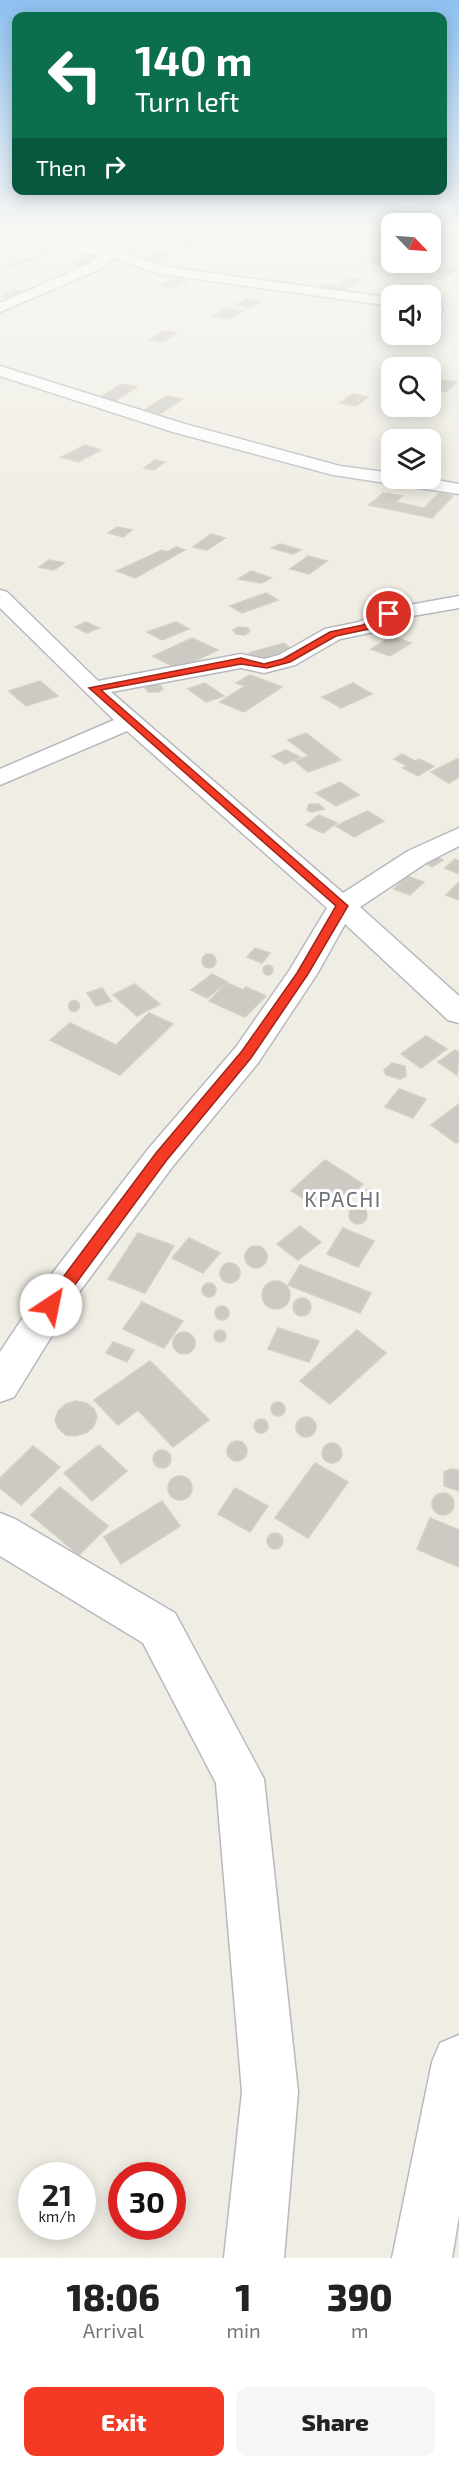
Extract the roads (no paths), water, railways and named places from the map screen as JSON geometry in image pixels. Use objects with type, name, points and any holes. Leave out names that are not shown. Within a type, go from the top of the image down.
[{"type":"street","points":[[0,371],[179,428],[339,471],[459,489]]},
{"type":"street","points":[[0,596],[93,688],[342,906],[459,1013]]},
{"type":"street","points":[[93,688],[241,661],[264,666],[287,660],[333,634],[366,627],[389,614],[459,602]]},
{"type":"street","points":[[0,778],[131,721]]},
{"type":"street","points":[[0,1385],[64,1285],[161,1157],[247,1054],[302,974],[342,906],[417,857],[459,837]]},
{"type":"street","points":[[0,1533],[159,1628],[240,1779],[270,2092],[254,2258]]},
{"type":"street","points":[[422,2258],[459,2062]]},
{"type":"district","name":"KPACHI","points":[[343,1200]]}]
